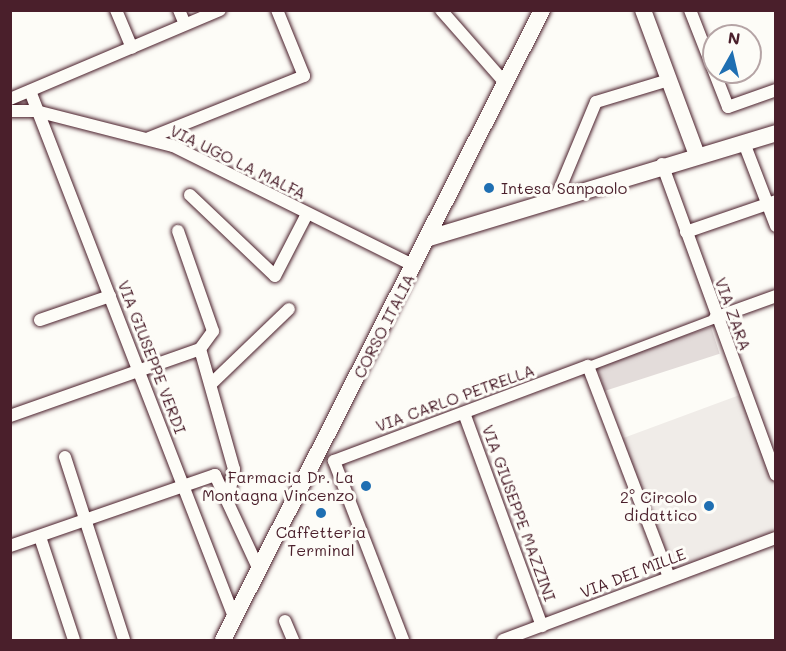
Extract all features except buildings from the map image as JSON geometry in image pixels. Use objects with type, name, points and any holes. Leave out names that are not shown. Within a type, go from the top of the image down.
[{"type":"main road","name":"CORSO ITALIA","points":[[222,640],[415,266],[542,10]]},
{"type":"main road","points":[[643,10],[697,155]]},
{"type":"main road","points":[[429,238],[662,164],[776,133]]},
{"type":"street","points":[[116,10],[132,48]]},
{"type":"street","points":[[179,10],[185,24]]},
{"type":"street","points":[[10,99],[220,10]]},
{"type":"street","points":[[149,138],[304,76],[277,10]]},
{"type":"street","points":[[441,10],[506,84]]},
{"type":"street","points":[[690,10],[728,107],[776,90]]},
{"type":"street","points":[[556,198],[596,102],[669,80]]},
{"type":"street","points":[[30,91],[36,111]]},
{"type":"street","name":"VIA UGO LA MALFA","points":[[10,111],[36,111],[149,138],[415,266]]},
{"type":"street","name":"VIA GIUSEPPE VERDI","points":[[36,111],[234,617]]},
{"type":"street","points":[[744,143],[771,203],[776,226]]},
{"type":"street","name":"VIA ZARA","points":[[662,164],[715,318],[776,475]]},
{"type":"street","name":"VIA UGO LA MALFA","points":[[190,195],[275,276],[307,213]]},
{"type":"street","points":[[686,232],[771,203]]},
{"type":"street","points":[[10,416],[200,349],[213,332],[178,231]]},
{"type":"street","points":[[40,320],[110,296]]},
{"type":"street","points":[[669,577],[588,366],[776,296]]},
{"type":"street","points":[[210,384],[288,309]]},
{"type":"street","points":[[200,349],[234,469],[228,500]]},
{"type":"street","name":"VIA CARLO PETRELLA","points":[[334,461],[588,366]]},
{"type":"street","name":"VIA GIUSEPPE MAZZINI","points":[[464,413],[542,626]]},
{"type":"street","points":[[317,456],[334,461],[403,640]]},
{"type":"street","points":[[65,457],[124,640]]},
{"type":"street","points":[[10,546],[215,475],[259,570]]},
{"type":"street","points":[[40,537],[74,640]]},
{"type":"street","name":"VIA DEI MILLE","points":[[503,640],[776,538]]},
{"type":"street","points":[[285,621],[292,640]]},
{"type":"shaded area","points":[[711,327],[720,354],[605,391],[596,364]]},
{"type":"shaded area","name":"2° Circolo didattico","points":[[745,393],[775,475],[775,538],[669,577],[618,440]]},
{"type":"place","name":"Intesa Sanpaolo","points":[[489,188]]},
{"type":"place","name":"Farmacia Dr. La Montagna Vincenzo","points":[[366,486]]},
{"type":"place","name":"2° Circolo didattico","points":[[709,506]]},
{"type":"place","name":"Caffetteria Terminal","points":[[321,513]]}]
